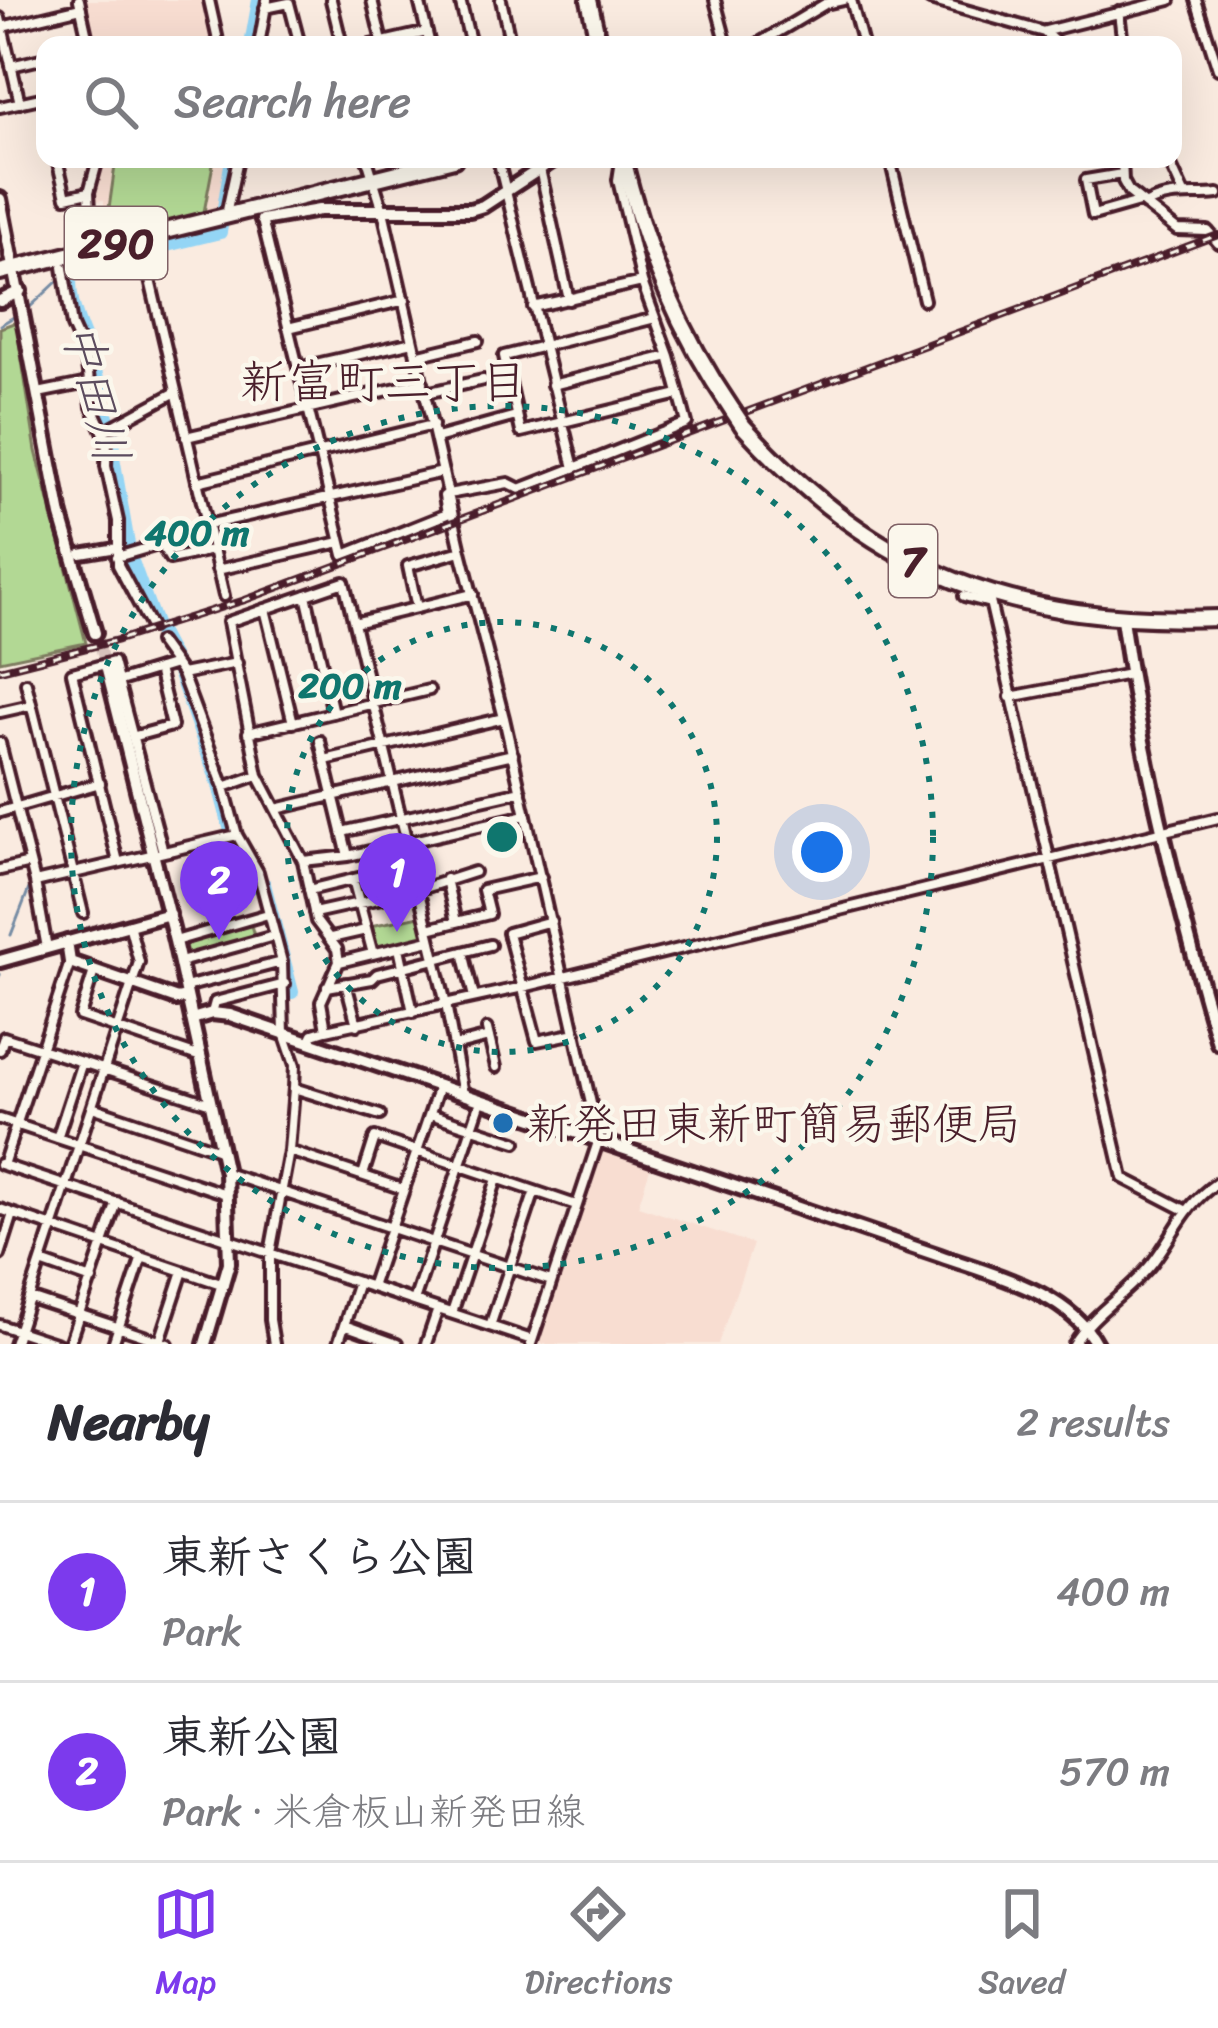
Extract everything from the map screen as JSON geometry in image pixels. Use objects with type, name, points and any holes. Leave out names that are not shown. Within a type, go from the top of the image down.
[{"type":"highway","points":[[589,0],[596,36]]},
{"type":"highway","name":"290","points":[[8,270],[221,217],[261,214],[419,168]]},
{"type":"highway","name":"7","points":[[625,168],[659,279],[690,344],[743,426],[803,486],[852,525],[989,598],[1122,619],[1218,618]]},
{"type":"main road","points":[[261,214],[470,210],[543,168]]},
{"type":"main road","points":[[0,199],[8,270],[20,291],[61,516],[95,633]]},
{"type":"main road","points":[[0,301],[20,291]]},
{"type":"main road","points":[[1122,619],[1165,831],[1218,1043]]},
{"type":"main road","points":[[106,667],[158,853],[226,1173],[231,1240],[224,1285],[205,1344]]},
{"type":"main road","points":[[1,958],[169,914]]},
{"type":"main road","points":[[67,942],[70,962],[177,999],[186,992]]},
{"type":"main road","points":[[193,1018],[212,1013],[284,1033],[1011,1282],[1068,1311],[1085,1325],[1096,1344]]},
{"type":"street","points":[[209,0],[217,36]]},
{"type":"street","points":[[331,0],[340,36]]},
{"type":"street","points":[[372,0],[381,36]]},
{"type":"street","points":[[419,0],[428,36]]},
{"type":"street","points":[[460,0],[469,36]]},
{"type":"street","points":[[501,0],[509,36]]},
{"type":"street","points":[[715,0],[725,36]]},
{"type":"street","points":[[771,36],[825,4],[847,0],[860,36]]},
{"type":"street","points":[[931,0],[1049,36]]},
{"type":"street","points":[[1101,0],[1104,16]]},
{"type":"street","points":[[1044,32],[1170,0]]},
{"type":"street","points":[[1196,0],[1218,67]]},
{"type":"street","points":[[261,36],[266,4],[289,3],[298,36]]},
{"type":"street","points":[[20,103],[1,22],[80,4],[87,36]]},
{"type":"street","points":[[1119,12],[1122,36]]},
{"type":"street","points":[[409,36],[427,32]]},
{"type":"street","points":[[11,66],[36,60]]},
{"type":"street","points":[[0,107],[36,100]]},
{"type":"street","points":[[59,168],[66,196],[89,192]]},
{"type":"street","points":[[92,249],[89,192],[96,168]]},
{"type":"street","points":[[221,217],[235,168]]},
{"type":"street","points":[[70,962],[2,1164],[531,1342],[599,1139],[513,754],[369,168]]},
{"type":"street","points":[[501,168],[574,468]]},
{"type":"street","points":[[261,214],[344,555],[447,514],[444,496],[448,494],[508,483],[520,489],[687,423],[642,281],[618,180],[620,168]]},
{"type":"street","points":[[892,168],[924,299]]},
{"type":"street","points":[[1122,168],[1129,192],[1143,203],[1178,230],[1213,229],[1218,243]]},
{"type":"street","points":[[1172,168],[1184,194]]},
{"type":"street","points":[[540,170],[569,300]]},
{"type":"street","points":[[1122,174],[1086,180],[1093,215],[1156,198],[1218,194]]},
{"type":"street","points":[[140,237],[224,596]]},
{"type":"street","points":[[63,267],[73,326],[86,357],[92,406],[104,431],[118,521],[117,552],[151,627]]},
{"type":"street","points":[[533,307],[642,281]]},
{"type":"street","points":[[289,328],[405,300]]},
{"type":"street","points":[[655,318],[504,356],[521,432],[679,394]]},
{"type":"street","points":[[416,356],[478,341]]},
{"type":"street","points":[[298,368],[413,342]]},
{"type":"street","points":[[552,385],[669,356]]},
{"type":"street","points":[[186,437],[424,387],[483,380]]},
{"type":"street","points":[[38,393],[88,383]]},
{"type":"street","points":[[104,431],[176,392]]},
{"type":"street","points":[[436,438],[516,416]]},
{"type":"street","points":[[196,482],[433,425]]},
{"type":"street","points":[[207,525],[443,472]]},
{"type":"street","points":[[217,570],[340,542]]},
{"type":"street","points":[[81,554],[161,544],[170,559],[212,550]]},
{"type":"street","points":[[417,608],[408,566],[461,551]]},
{"type":"street","points":[[326,1030],[320,1002],[339,962],[331,938],[314,913],[303,860],[258,775],[228,622],[344,582],[446,1004],[463,1094]]},
{"type":"street","points":[[354,623],[473,594]]},
{"type":"street","points":[[306,595],[333,713]]},
{"type":"street","points":[[964,596],[989,598],[1123,1178],[1185,1210]]},
{"type":"street","points":[[265,609],[292,723]]},
{"type":"street","points":[[159,642],[182,674],[224,787],[236,835],[258,872],[285,984],[284,1033],[295,1065],[289,1151],[270,1253],[274,1344]]},
{"type":"street","points":[[118,862],[72,673],[113,662],[135,736],[158,853]]},
{"type":"street","points":[[182,674],[237,663]]},
{"type":"street","points":[[120,681],[172,665]]},
{"type":"street","points":[[135,736],[172,725],[158,669]]},
{"type":"street","points":[[1010,698],[1130,674]]},
{"type":"street","points":[[26,683],[83,914]]},
{"type":"street","points":[[248,733],[429,690]]},
{"type":"street","points":[[0,712],[31,705]]},
{"type":"street","points":[[325,760],[504,718]]},
{"type":"street","points":[[320,741],[348,856]]},
{"type":"street","points":[[1,748],[47,948]]},
{"type":"street","points":[[276,809],[513,754]]},
{"type":"street","points":[[224,787],[258,775]]},
{"type":"street","points":[[0,812],[100,783]]},
{"type":"street","points":[[342,832],[521,791]]},
{"type":"street","points":[[303,860],[348,856],[526,815]]},
{"type":"street","points":[[309,1042],[314,1034],[326,1030],[523,987],[1218,818]]},
{"type":"street","points":[[35,882],[236,835]]},
{"type":"street","points":[[0,870],[30,863]]},
{"type":"street","points":[[309,890],[412,865]]},
{"type":"street","points":[[314,913],[474,872]]},
{"type":"street","points":[[428,929],[489,914],[483,890],[541,878]]},
{"type":"street","points":[[446,879],[457,922]]},
{"type":"street","points":[[353,880],[373,954]]},
{"type":"street","points":[[175,941],[268,914]]},
{"type":"street","points":[[551,921],[508,933],[537,1041],[577,1032]]},
{"type":"street","points":[[14,1344],[133,984],[139,962],[129,925]]},
{"type":"street","points":[[331,938],[366,930]]},
{"type":"street","points":[[180,962],[274,937]]},
{"type":"street","points":[[339,962],[430,940]]},
{"type":"street","points":[[326,987],[490,945]]},
{"type":"street","points":[[398,948],[413,1012]]},
{"type":"street","points":[[464,952],[474,997]]},
{"type":"street","points":[[186,992],[281,962]]},
{"type":"street","points":[[94,971],[80,1016],[201,1057]]},
{"type":"street","points":[[346,983],[357,1025]]},
{"type":"street","points":[[212,1013],[215,1002],[285,984]]},
{"type":"street","points":[[454,1046],[488,1033],[496,1067]]},
{"type":"street","points":[[0,1050],[4,1037],[212,1105]]},
{"type":"street","points":[[58,1138],[82,1062]]},
{"type":"street","points":[[371,1287],[440,1086]]},
{"type":"street","points":[[294,1088],[380,1115]]},
{"type":"street","points":[[414,1301],[482,1101]]},
{"type":"street","points":[[92,1107],[222,1151]]},
{"type":"street","points":[[430,1114],[516,1142]]},
{"type":"street","points":[[0,1118],[229,1195]]},
{"type":"street","points":[[363,1175],[375,1137],[576,1205]]},
{"type":"street","points":[[289,1151],[403,1189]]},
{"type":"street","points":[[226,1173],[551,1280]]},
{"type":"street","points":[[452,1313],[497,1179]]},
{"type":"street","points":[[1074,1344],[1085,1325],[1152,1264],[1185,1210],[1218,1182]]},
{"type":"street","points":[[490,1326],[535,1191]]},
{"type":"street","points":[[69,1344],[117,1202]]},
{"type":"street","points":[[0,1210],[224,1285]]},
{"type":"street","points":[[0,1255],[13,1214]]},
{"type":"street","points":[[113,1344],[142,1257]]},
{"type":"street","points":[[41,1262],[92,1280]]},
{"type":"street","points":[[30,1298],[162,1343],[183,1271]]},
{"type":"street","points":[[338,1344],[358,1282]]},
{"type":"street","points":[[427,1344],[438,1309]]},
{"type":"street","points":[[0,1325],[58,1344]]},
{"type":"street","points":[[344,1325],[397,1344]]},
{"type":"shaded area","points":[[84,0],[204,0],[212,36],[92,36]]},
{"type":"shaded area","points":[[99,168],[226,168],[218,214],[104,240],[104,200],[93,201]]},
{"type":"shaded area","points":[[603,1146],[652,1162],[638,1206],[753,1244],[718,1344],[537,1344]]},
{"type":"green space","points":[[115,168],[212,168],[204,212],[105,237]]},
{"type":"green space","points":[[16,322],[36,451],[86,643],[0,661],[0,328]]},
{"type":"green space","points":[[420,916],[425,938],[376,950],[370,926]]},
{"type":"green space","points":[[250,922],[255,939],[188,957],[184,941]]},
{"type":"waterway","name":"中田川","points":[[253,36],[259,0]]},
{"type":"waterway","name":"中田川","points":[[231,168],[220,232],[72,268],[70,292],[114,442],[130,556],[155,624],[176,664],[231,831],[256,886],[264,884],[292,992]]},
{"type":"waterway","points":[[28,309],[60,279]]},
{"type":"waterway","points":[[0,325],[19,314]]},
{"type":"waterway","points":[[0,758],[24,860]]},
{"type":"waterway","points":[[11,935],[30,886],[26,869]]},
{"type":"tunnel","points":[[95,633],[106,666]]},
{"type":"railway","points":[[0,670],[245,600],[1218,235]]},
{"type":"place","name":"東新さくら公園","points":[[397,932]]},
{"type":"place","name":"東新公園","points":[[219,940]]},
{"type":"place","name":"新発田東新町簡易郵便局","points":[[503,1123]]},
{"type":"district","name":"新富町三丁目","points":[[384,381]]}]
